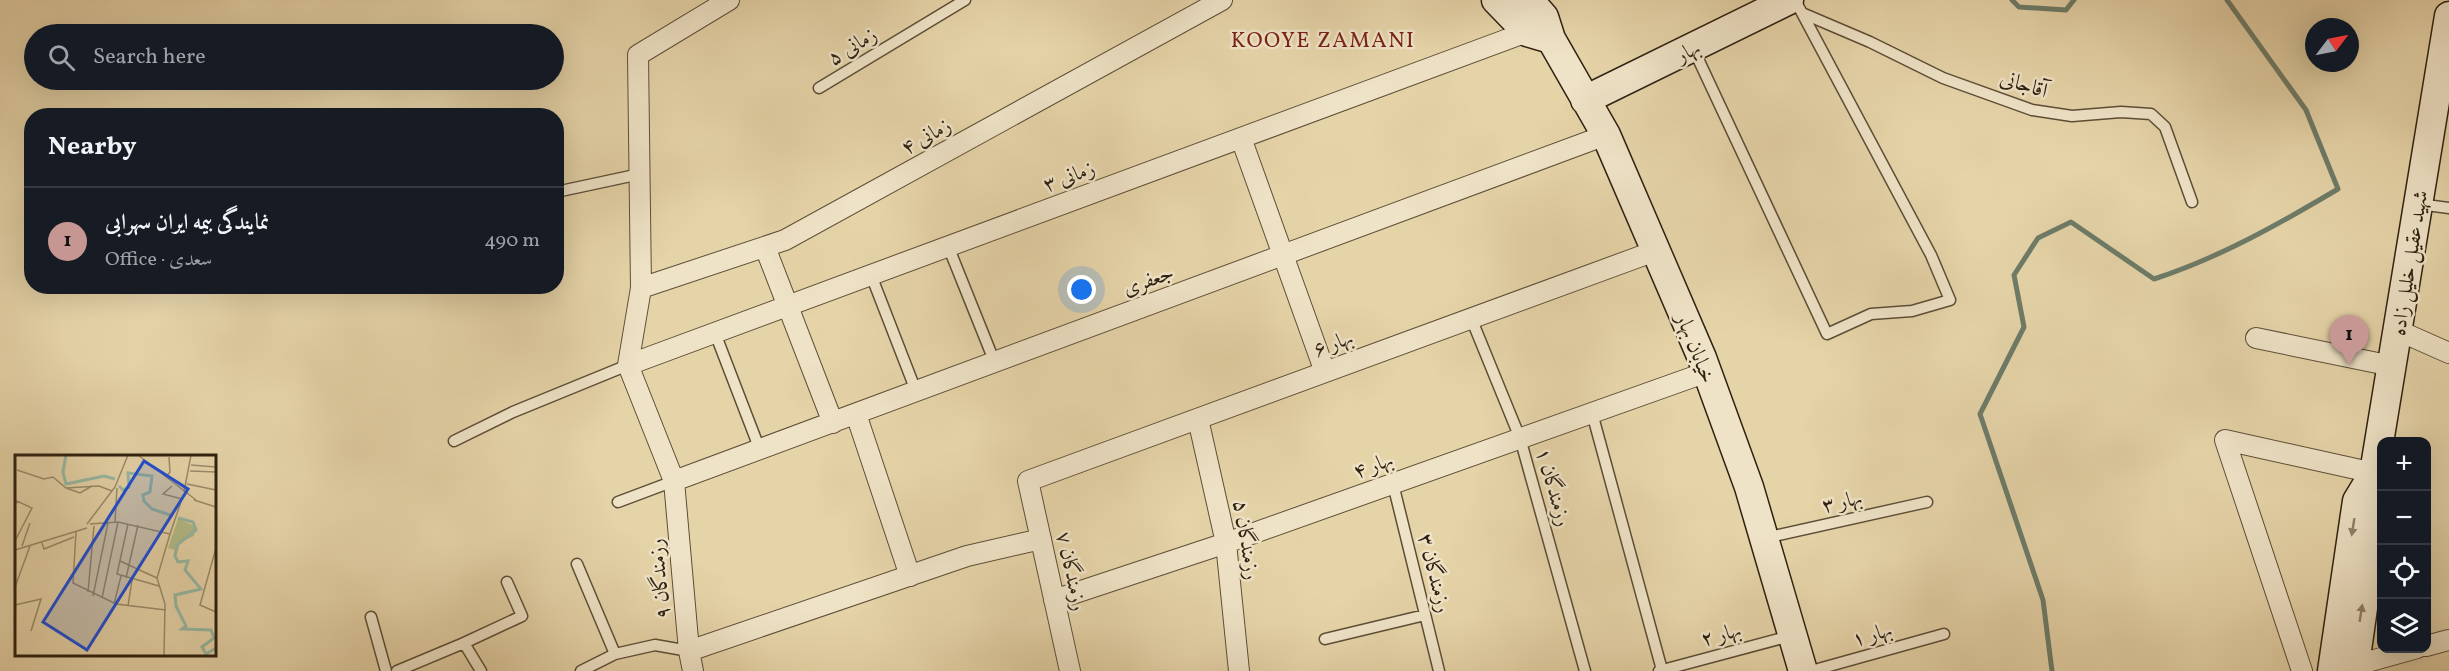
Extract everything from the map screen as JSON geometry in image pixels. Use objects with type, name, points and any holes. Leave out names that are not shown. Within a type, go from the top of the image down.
[{"type":"street","points":[[628,365],[641,288],[638,55],[729,0]]},
{"type":"street","name":"زمانی ۴","points":[[641,288],[785,240],[1222,0]]},
{"type":"street","name":"خیابان بهار","points":[[1496,0],[1539,36],[1585,100],[1606,135],[1707,372],[1749,487],[1803,671]]},
{"type":"street","name":"خیابان بهار","points":[[1529,0],[1544,17],[1539,36]]},
{"type":"street","name":"بهار","points":[[1585,100],[1693,48],[1796,6]]},
{"type":"street","name":"شهید عقیل خلیل زاده","points":[[2346,669],[2357,501],[2374,473],[2418,204],[2442,102],[2449,16]]},
{"type":"street","name":"زمانی ۳","points":[[628,365],[1241,138],[1539,36]]},
{"type":"street","name":"جعفری","points":[[674,482],[1606,135]]},
{"type":"street","points":[[1241,138],[1325,372]]},
{"type":"street","points":[[765,247],[833,423]]},
{"type":"street","name":"بهار ۶","points":[[1028,481],[1654,250]]},
{"type":"street","points":[[2397,330],[2449,353]]},
{"type":"street","points":[[2256,338],[2392,366]]},
{"type":"street","name":"رزمندگان ۹","points":[[628,365],[674,482],[689,651],[693,671]]},
{"type":"street","name":"بهار ۴","points":[[1054,600],[1226,543],[1707,372]]},
{"type":"street","points":[[856,414],[910,576]]},
{"type":"street","name":"رزمندگان ۵","points":[[1198,419],[1226,543],[1239,671]]},
{"type":"street","points":[[2302,671],[2225,440],[2374,473]]},
{"type":"street","name":"رزمندگان ۷","points":[[1028,481],[1070,671]]},
{"type":"street","points":[[689,651],[967,556],[1041,539]]},
{"type":"street","points":[[2431,645],[2449,640]]},
{"type":"street","points":[[2346,669],[2400,653]]},
{"type":"lane","name":"زمانی ۵","points":[[819,88],[965,0]]},
{"type":"lane","points":[[1693,48],[1827,334],[1871,314],[1912,311],[1950,300],[1931,255],[1796,6],[1796,0]]},
{"type":"lane","name":"آقاجانی","points":[[1796,6],[1943,78],[2032,110],[2072,116],[2121,112],[2151,114],[2165,128],[2192,202]]},
{"type":"lane","points":[[564,190],[640,174]]},
{"type":"lane","points":[[2418,204],[2449,208]]},
{"type":"lane","points":[[948,246],[994,363]]},
{"type":"lane","points":[[871,275],[916,392]]},
{"type":"lane","name":"رزمندگان ۱","points":[[1471,318],[1520,438],[1585,671]]},
{"type":"lane","points":[[715,333],[760,450]]},
{"type":"lane","points":[[454,441],[513,412],[628,365]]},
{"type":"lane","points":[[1592,413],[1660,671]]},
{"type":"lane","points":[[618,502],[674,482]]},
{"type":"lane","name":"رزمندگان ۳","points":[[1393,484],[1439,671]]},
{"type":"lane","name":"بهار ۳","points":[[1765,538],[1927,502]]},
{"type":"lane","points":[[577,564],[615,654]]},
{"type":"lane","points":[[397,671],[522,616],[507,582]]},
{"type":"lane","points":[[1325,639],[1425,615]]},
{"type":"lane","points":[[371,617],[386,671]]},
{"type":"lane","name":"بهار ۱","points":[[1811,671],[1944,634]]},
{"type":"lane","name":"بهار ۲","points":[[1660,671],[1793,635]]},
{"type":"lane","points":[[464,643],[481,671]]},
{"type":"lane","points":[[581,671],[615,654],[656,645],[689,651]]},
{"type":"waterway","points":[[2012,0],[2019,7],[2066,10],[2074,0]]},
{"type":"waterway","points":[[2052,671],[2043,600],[1980,414],[2024,327],[2014,275],[2038,238],[2071,222],[2154,279],[2225,251],[2338,189],[2306,110],[2227,0]]},
{"type":"place","name":"نمایندگی بیمه ایران سهرابی","points":[[2349,365]]},
{"type":"district","name":"KOOYE ZAMANI","points":[[1323,39]]}]
